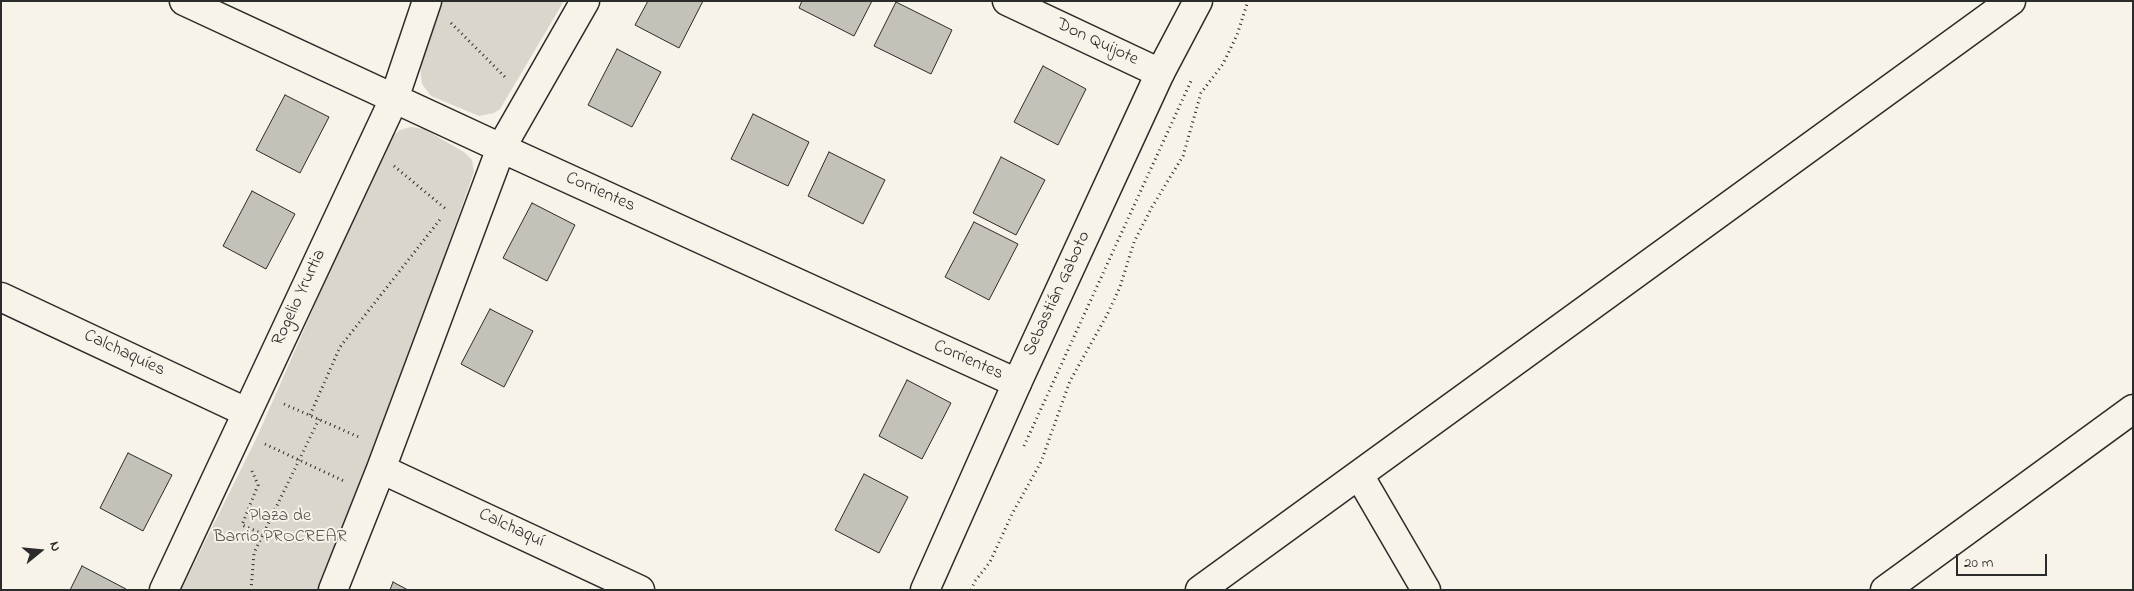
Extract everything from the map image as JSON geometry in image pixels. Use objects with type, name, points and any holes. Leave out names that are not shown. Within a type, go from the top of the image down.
[{"type":"street","name":"Corrientes","points":[[184,1],[394,99],[1017,383]]},
{"type":"street","name":"Rogelio Yrurtia","points":[[164,590],[394,99],[427,1]]},
{"type":"street","points":[[333,590],[382,469],[501,148],[585,1]]},
{"type":"street","name":"Don Quijote","points":[[1007,1],[1160,73]]},
{"type":"street","name":"Sebastián Gaboto","points":[[925,590],[1017,383],[1160,73],[1198,1]]},
{"type":"street","points":[[1200,590],[2011,1]]},
{"type":"street","name":"Calchaquíes","points":[[1,297],[246,412]]},
{"type":"street","points":[[1885,590],[2133,409]]},
{"type":"street","name":"Calchaquí","points":[[382,469],[640,590]]},
{"type":"street","points":[[1359,475],[1426,590]]},
{"type":"path","points":[[971,590],[975,581],[990,562],[1012,514],[1041,462],[1070,382],[1107,315],[1120,286],[1134,242],[1152,207],[1183,156],[1201,93],[1223,64],[1237,35],[1248,1]]},
{"type":"path","points":[[450,22],[509,82],[514,74]]},
{"type":"path","points":[[1020,454],[1195,74]]},
{"type":"path","points":[[387,161],[452,214]]},
{"type":"path","points":[[310,415],[340,347],[447,210]]},
{"type":"path","points":[[283,404],[368,441]]},
{"type":"path","points":[[251,590],[254,553],[319,419]]},
{"type":"path","points":[[264,444],[352,485]]},
{"type":"path","points":[[250,468],[258,485],[242,525],[263,534]]},
{"type":"green space","points":[[441,1],[564,1],[500,109],[494,113],[479,116],[431,96],[422,84],[420,66]]},
{"type":"green space","name":"Plaza de Barrio PROCREAR","points":[[411,127],[424,129],[464,152],[472,160],[474,172],[378,442],[320,590],[181,590],[257,437],[385,145],[400,130]]},
{"type":"building","points":[[648,1],[703,1],[679,48],[635,25]]},
{"type":"building","points":[[802,1],[872,1],[854,36],[799,8]]},
{"type":"building","points":[[896,2],[952,30],[931,74],[874,46]]},
{"type":"building","points":[[617,49],[661,72],[632,127],[588,105]]},
{"type":"building","points":[[1043,66],[1086,89],[1058,145],[1014,122]]},
{"type":"building","points":[[285,95],[329,117],[300,173],[256,150]]},
{"type":"building","points":[[753,114],[809,142],[788,186],[731,159]]},
{"type":"building","points":[[829,152],[885,180],[863,224],[808,196]]},
{"type":"building","points":[[1001,157],[1045,180],[1016,235],[973,213]]},
{"type":"building","points":[[252,191],[295,214],[266,269],[223,246]]},
{"type":"building","points":[[532,203],[575,225],[547,281],[503,258]]},
{"type":"building","points":[[974,222],[1018,244],[989,300],[945,277]]},
{"type":"building","points":[[490,309],[533,331],[504,387],[461,364]]},
{"type":"building","points":[[907,380],[951,403],[922,459],[879,436]]},
{"type":"building","points":[[128,453],[172,475],[143,531],[100,508]]},
{"type":"building","points":[[864,474],[908,497],[879,553],[835,530]]},
{"type":"building","points":[[82,566],[126,589],[126,590],[70,590]]},
{"type":"building","points":[[393,582],[408,590],[390,590]]}]
